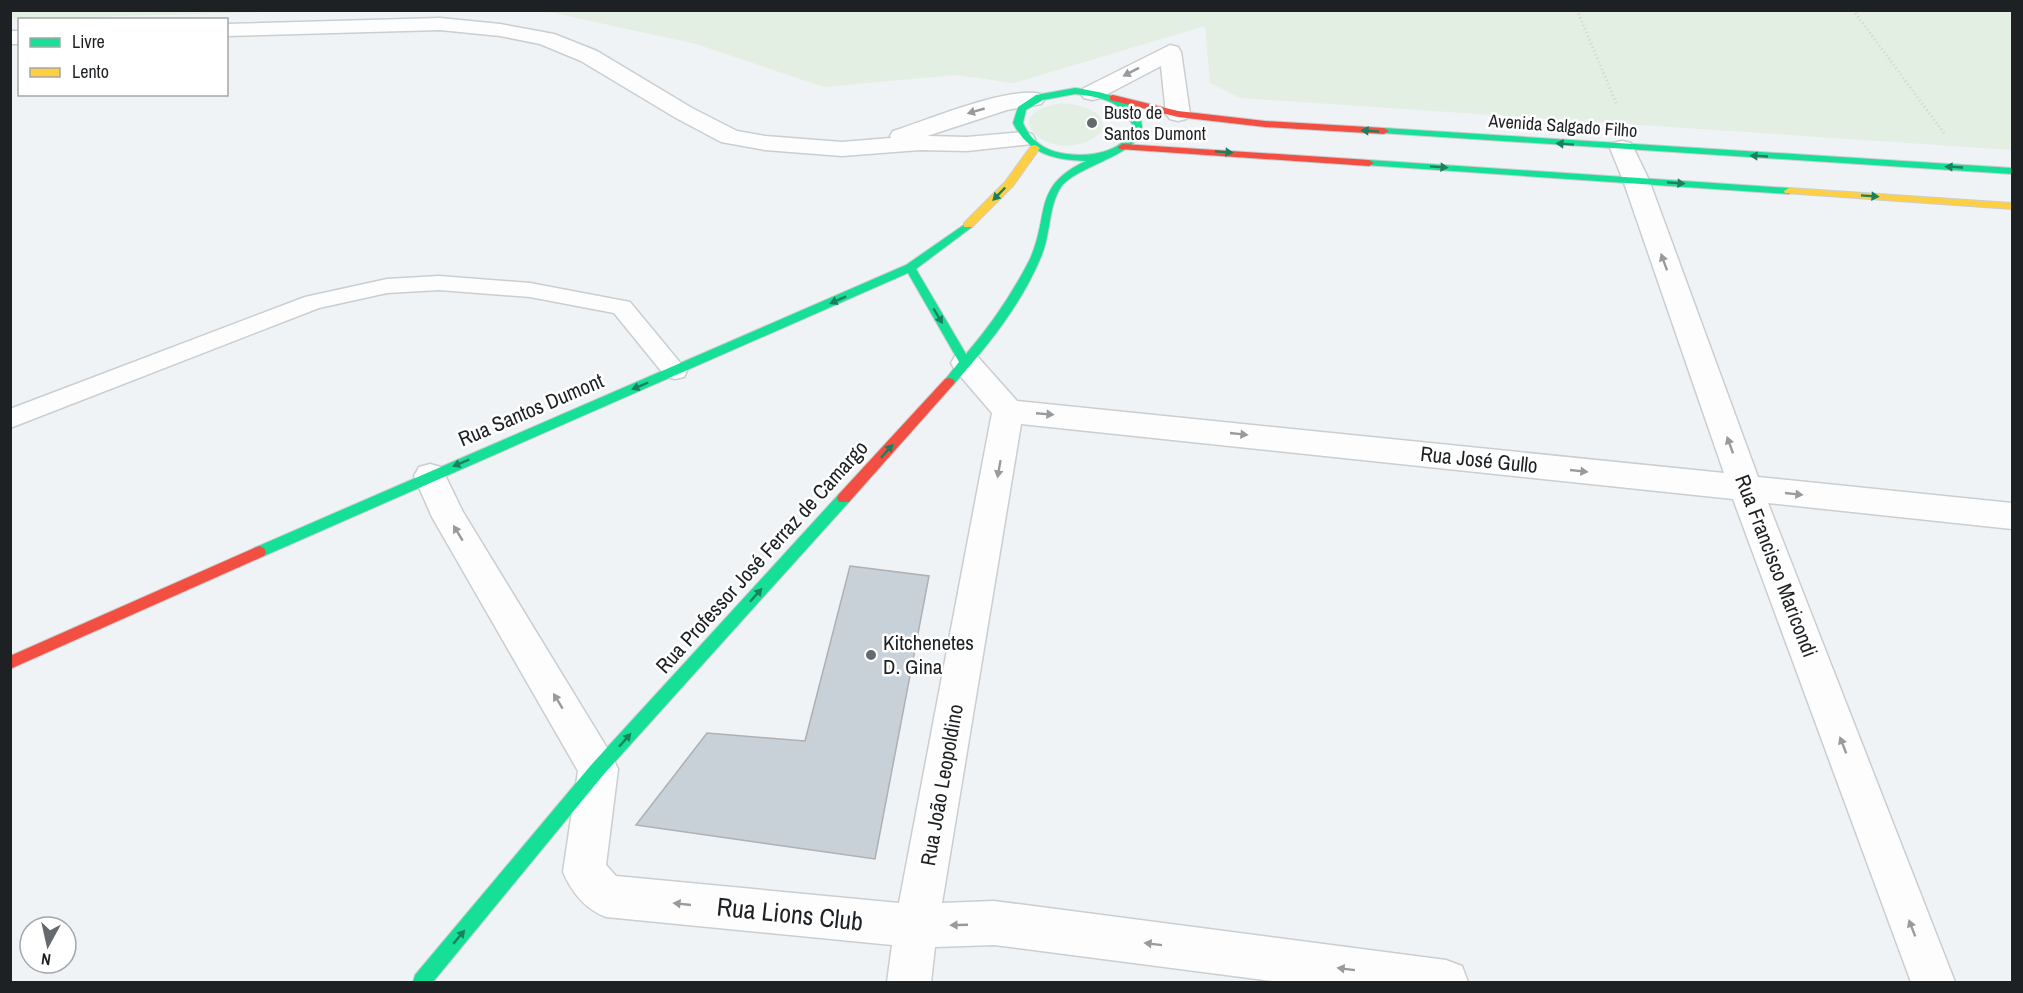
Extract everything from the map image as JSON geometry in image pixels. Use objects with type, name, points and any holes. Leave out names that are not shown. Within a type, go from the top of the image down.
[{"type":"street","points":[[228,30],[440,24],[500,30],[546,39],[589,56],[684,113],[730,137],[795,147],[842,149],[1029,143]]},
{"type":"street","points":[[1033,99],[1020,110],[1016,120],[1017,130],[1029,143],[1051,154],[1070,158],[1108,154],[1123,147],[1134,138],[1137,127],[1135,116],[1131,111],[1102,95],[1170,52],[1178,114]]},
{"type":"street","name":"Avenida Salgado Filho","points":[[1033,99],[1058,92],[1102,95],[1178,114],[1265,124],[2013,171]]},
{"type":"street","points":[[872,147],[1004,103],[1033,99]]},
{"type":"street","name":"Rua Santos Dumont","points":[[10,663],[430,476],[910,268],[978,217],[1009,184],[1029,143]]},
{"type":"street","points":[[1123,147],[2013,206]]},
{"type":"street","name":"Rua Francisco Maricondi","points":[[1622,148],[1636,180],[1746,489],[1933,982]]},
{"type":"street","name":"Rua Professor José Ferraz de Camargo","points":[[422,982],[598,770],[966,363],[1015,296],[1037,255],[1052,197],[1063,179],[1108,154]]},
{"type":"street","points":[[910,268],[966,363],[1008,411]]},
{"type":"street","name":"Rua José Gullo","points":[[1008,411],[2013,516]]},
{"type":"street","name":"Rua João Leopoldino","points":[[909,982],[916,927],[1008,411]]},
{"type":"street","points":[[430,476],[449,518],[598,770]]},
{"type":"street","name":"Rua Lions Club","points":[[598,770],[584,872],[606,896],[916,927],[994,923],[1446,982]]},
{"type":"lane","points":[[10,419],[313,302],[387,286],[439,283],[530,290],[622,307],[675,371]]},
{"type":"path","points":[[1577,10],[1617,105]]},
{"type":"path","points":[[1853,10],[1947,138]]},
{"type":"shaded area","points":[[11,10],[302,10],[302,11],[11,19]]},
{"type":"shaded area","points":[[534,11],[2012,11],[2012,150],[1240,98],[1210,83],[1205,26],[1014,83],[955,75],[824,87],[696,44],[554,13]]},
{"type":"shaded area","points":[[1063,103],[1084,107],[1096,113],[1102,124],[1102,131],[1085,142],[1068,145],[1051,143],[1038,136],[1030,128],[1030,118],[1041,109]]},
{"type":"building","name":"Kitchenetes D. Gina","points":[[850,566],[929,576],[875,859],[636,825],[707,733],[805,741]]},
{"type":"traffic: fast","points":[[1075,91],[1112,98],[1120,102],[1133,115],[1137,124],[1132,139],[1119,149],[1092,158],[1065,158],[1042,150],[1025,138],[1018,123],[1022,109],[1040,97],[1075,91]]},
{"type":"traffic: fast","points":[[1384,131],[2012,171]]},
{"type":"traffic: fast","points":[[949,382],[997,322],[1028,274],[1036,257],[1049,205],[1057,187],[1073,172],[1108,154]]},
{"type":"traffic: fast","points":[[1369,163],[1789,191]]},
{"type":"traffic: fast","points":[[259,552],[910,268],[968,225]]},
{"type":"traffic: fast","points":[[910,268],[966,363]]},
{"type":"traffic: fast","points":[[422,982],[598,769],[844,498]]},
{"type":"traffic: slow","points":[[968,225],[1009,184],[1035,148]]},
{"type":"traffic: slow","points":[[1789,191],[2012,206]]},
{"type":"traffic: jam","points":[[1113,98],[1178,114],[1265,124],[1384,131]]},
{"type":"traffic: jam","points":[[1123,147],[1369,163]]},
{"type":"traffic: jam","points":[[844,498],[949,382]]},
{"type":"traffic: jam","points":[[10,663],[259,552]]},
{"type":"place","name":"Busto de Santos Dumont","points":[[1092,123]]},
{"type":"place","name":"Kitchenetes D. Gina","points":[[871,655]]}]
